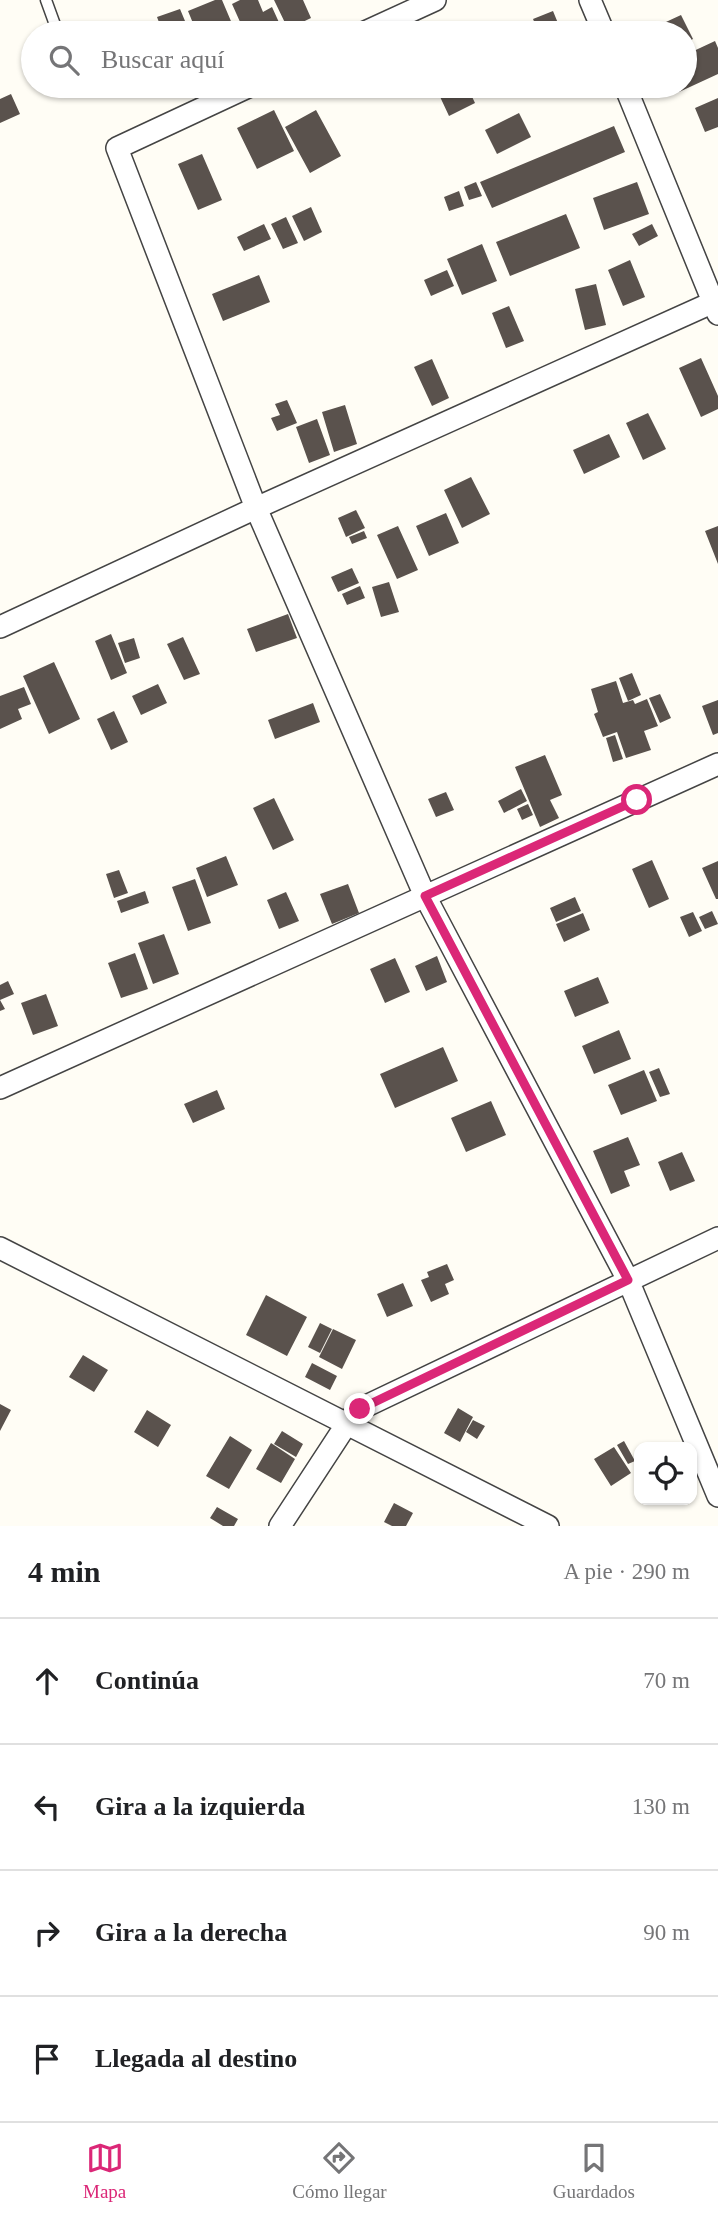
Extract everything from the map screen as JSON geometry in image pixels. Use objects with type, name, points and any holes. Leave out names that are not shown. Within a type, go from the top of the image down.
[{"type":"street","points":[[389,21],[435,0]]},
{"type":"street","points":[[590,0],[599,21]]},
{"type":"street","points":[[224,98],[117,148],[256,508],[425,896],[628,1280],[718,1496]]},
{"type":"street","points":[[0,627],[256,508],[716,305],[630,98]]},
{"type":"street","points":[[0,1088],[718,764]]},
{"type":"street","points":[[280,1526],[347,1423],[360,1409],[718,1238]]},
{"type":"street","points":[[0,1248],[548,1526]]},
{"type":"lane","points":[[46,0],[54,21]]},
{"type":"building","points":[[215,0],[222,0],[231,21],[192,21],[188,11]]},
{"type":"building","points":[[240,0],[258,0],[263,12],[272,7],[278,21],[240,21],[232,4]]},
{"type":"building","points":[[274,0],[303,0],[311,18],[305,21],[284,21]]},
{"type":"building","points":[[180,9],[185,21],[158,21],[157,17]]},
{"type":"building","points":[[553,11],[557,21],[534,21],[533,19]]},
{"type":"building","points":[[681,15],[684,21],[668,21]]},
{"type":"building","points":[[715,41],[718,48],[718,74],[697,84],[697,49]]},
{"type":"building","points":[[11,94],[20,114],[0,123],[0,99]]},
{"type":"building","points":[[441,98],[473,98],[475,103],[449,116]]},
{"type":"building","points":[[718,98],[718,127],[705,132],[695,108]]},
{"type":"building","points":[[274,110],[294,151],[257,169],[237,128]]},
{"type":"building","points":[[316,110],[341,156],[310,173],[285,127]]},
{"type":"building","points":[[519,113],[531,137],[497,154],[485,130]]},
{"type":"building","points":[[614,126],[625,152],[492,208],[480,182]]},
{"type":"building","points":[[202,154],[222,200],[198,210],[178,164]]},
{"type":"building","points":[[476,182],[482,196],[469,200],[464,187]]},
{"type":"building","points":[[637,182],[649,214],[604,230],[593,198]]},
{"type":"building","points":[[459,191],[464,206],[449,211],[444,197]]},
{"type":"building","points":[[311,207],[322,232],[304,241],[292,216]]},
{"type":"building","points":[[566,214],[580,248],[510,276],[496,242]]},
{"type":"building","points":[[286,217],[298,243],[283,249],[271,224]]},
{"type":"building","points":[[264,224],[271,239],[244,251],[237,237]]},
{"type":"building","points":[[652,224],[658,236],[639,246],[632,234]]},
{"type":"building","points":[[482,244],[497,281],[462,295],[447,259]]},
{"type":"building","points":[[630,260],[645,297],[623,306],[608,270]]},
{"type":"building","points":[[447,270],[454,286],[431,296],[424,280]]},
{"type":"building","points":[[259,275],[270,302],[223,321],[212,294]]},
{"type":"building","points":[[596,284],[606,325],[585,330],[575,289]]},
{"type":"building","points":[[509,306],[524,341],[506,348],[492,313]]},
{"type":"building","points":[[701,358],[718,396],[718,409],[701,417],[679,368]]},
{"type":"building","points":[[432,359],[449,398],[432,406],[414,367]]},
{"type":"building","points":[[287,400],[297,423],[277,431],[271,418],[280,415],[275,404]]},
{"type":"building","points":[[345,405],[357,444],[334,452],[322,412]]},
{"type":"building","points":[[648,413],[666,449],[643,460],[626,423]]},
{"type":"building","points":[[317,419],[330,455],[309,463],[296,427]]},
{"type":"building","points":[[609,434],[620,457],[584,474],[573,450]]},
{"type":"building","points":[[471,477],[490,514],[462,528],[444,490]]},
{"type":"building","points":[[356,510],[365,528],[346,537],[338,518]]},
{"type":"building","points":[[446,513],[459,543],[429,556],[416,526]]},
{"type":"building","points":[[398,526],[418,570],[397,579],[377,535]]},
{"type":"building","points":[[718,526],[718,564],[705,531]]},
{"type":"building","points":[[364,531],[367,538],[352,544],[349,537]]},
{"type":"building","points":[[352,568],[359,583],[338,592],[331,577]]},
{"type":"building","points":[[389,582],[399,612],[381,617],[372,587]]},
{"type":"building","points":[[360,586],[365,598],[347,605],[342,594]]},
{"type":"building","points":[[288,614],[297,638],[256,652],[247,629]]},
{"type":"building","points":[[111,634],[127,673],[111,680],[95,641]]},
{"type":"building","points":[[183,637],[200,674],[184,680],[167,644]]},
{"type":"building","points":[[134,638],[140,658],[125,663],[118,643]]},
{"type":"building","points":[[54,662],[80,719],[49,734],[23,676]]},
{"type":"building","points":[[632,673],[641,695],[628,701],[619,678]]},
{"type":"building","points":[[616,681],[623,703],[633,700],[635,704],[647,699],[658,726],[644,731],[651,750],[626,758],[617,732],[603,737],[594,714],[598,712],[591,689]]},
{"type":"building","points":[[158,684],[167,703],[141,715],[132,696]]},
{"type":"building","points":[[24,687],[31,704],[18,709],[22,719],[0,729],[0,696]]},
{"type":"building","points":[[660,694],[671,718],[660,723],[649,698]]},
{"type":"building","points":[[718,700],[718,733],[713,735],[702,706]]},
{"type":"building","points":[[313,703],[320,722],[275,739],[268,720]]},
{"type":"building","points":[[114,711],[128,742],[111,750],[97,719]]},
{"type":"building","points":[[615,735],[623,759],[613,762],[606,738]]},
{"type":"building","points":[[545,755],[562,795],[550,800],[559,818],[540,827],[515,767]]},
{"type":"building","points":[[521,789],[527,801],[504,813],[498,801]]},
{"type":"building","points":[[446,792],[454,810],[436,817],[428,799]]},
{"type":"building","points":[[274,798],[294,840],[273,850],[253,808]]},
{"type":"building","points":[[528,804],[533,815],[522,820],[517,809]]},
{"type":"building","points":[[226,856],[238,885],[207,897],[196,868]]},
{"type":"building","points":[[652,860],[669,899],[649,908],[632,869]]},
{"type":"building","points":[[718,861],[718,899],[716,899],[702,868]]},
{"type":"building","points":[[119,870],[128,893],[114,898],[106,874]]},
{"type":"building","points":[[195,879],[211,923],[188,931],[172,887]]},
{"type":"building","points":[[348,884],[359,913],[332,924],[320,894]]},
{"type":"building","points":[[145,891],[149,903],[121,913],[117,901]]},
{"type":"building","points":[[286,892],[299,921],[279,929],[267,900]]},
{"type":"building","points":[[575,897],[581,911],[556,922],[550,908]]},
{"type":"building","points":[[712,911],[718,924],[705,929],[699,917]]},
{"type":"building","points":[[693,912],[702,931],[689,937],[680,917]]},
{"type":"building","points":[[583,913],[590,930],[564,942],[556,924]]},
{"type":"building","points":[[164,934],[179,974],[153,984],[138,943]]},
{"type":"building","points":[[135,953],[148,989],[121,998],[108,963]]},
{"type":"building","points":[[437,956],[447,982],[426,991],[415,966]]},
{"type":"building","points":[[395,958],[410,992],[385,1003],[370,969]]},
{"type":"building","points":[[598,977],[609,1003],[575,1017],[564,991]]},
{"type":"building","points":[[8,981],[14,994],[0,1000],[0,985]]},
{"type":"building","points":[[46,994],[58,1026],[33,1035],[21,1003]]},
{"type":"building","points":[[619,1030],[631,1059],[594,1074],[582,1046]]},
{"type":"building","points":[[443,1047],[458,1081],[395,1108],[380,1074]]},
{"type":"building","points":[[659,1068],[670,1094],[660,1097],[649,1072]]},
{"type":"building","points":[[644,1070],[657,1101],[621,1115],[608,1085]]},
{"type":"building","points":[[217,1090],[225,1109],[193,1123],[184,1104]]},
{"type":"building","points":[[491,1101],[506,1135],[466,1152],[451,1118]]},
{"type":"building","points":[[628,1137],[640,1165],[624,1171],[630,1186],[611,1194],[593,1151]]},
{"type":"building","points":[[682,1152],[695,1181],[670,1191],[658,1162]]},
{"type":"building","points":[[447,1264],[454,1280],[445,1284],[449,1294],[431,1302],[421,1280],[429,1277],[427,1272]]},
{"type":"building","points":[[403,1283],[413,1306],[387,1317],[377,1294]]},
{"type":"building","points":[[266,1295],[307,1317],[287,1356],[246,1335]]},
{"type":"building","points":[[320,1323],[332,1329],[320,1353],[308,1347]]},
{"type":"building","points":[[333,1329],[356,1340],[342,1369],[319,1357]]},
{"type":"building","points":[[83,1355],[108,1370],[94,1392],[69,1377]]},
{"type":"building","points":[[312,1363],[337,1376],[330,1390],[305,1377]]},
{"type":"building","points":[[0,1404],[11,1410],[0,1431]]},
{"type":"building","points":[[458,1408],[473,1417],[460,1442],[444,1433]]},
{"type":"building","points":[[147,1410],[171,1425],[158,1447],[134,1432]]},
{"type":"building","points":[[473,1420],[485,1426],[477,1439],[466,1432]]},
{"type":"building","points":[[282,1431],[303,1444],[296,1457],[274,1444]]},
{"type":"building","points":[[230,1436],[252,1450],[229,1489],[206,1476]]},
{"type":"building","points":[[624,1441],[634,1461],[628,1464],[617,1445]]},
{"type":"building","points":[[271,1443],[295,1459],[281,1483],[256,1469]]},
{"type":"building","points":[[614,1447],[631,1473],[611,1486],[594,1459]]},
{"type":"building","points":[[394,1503],[413,1513],[406,1526],[392,1526],[384,1522]]},
{"type":"building","points":[[217,1507],[238,1519],[234,1526],[223,1526],[210,1518]]},
{"type":"route","points":[[360,1409],[628,1280],[425,896],[637,800]]}]
